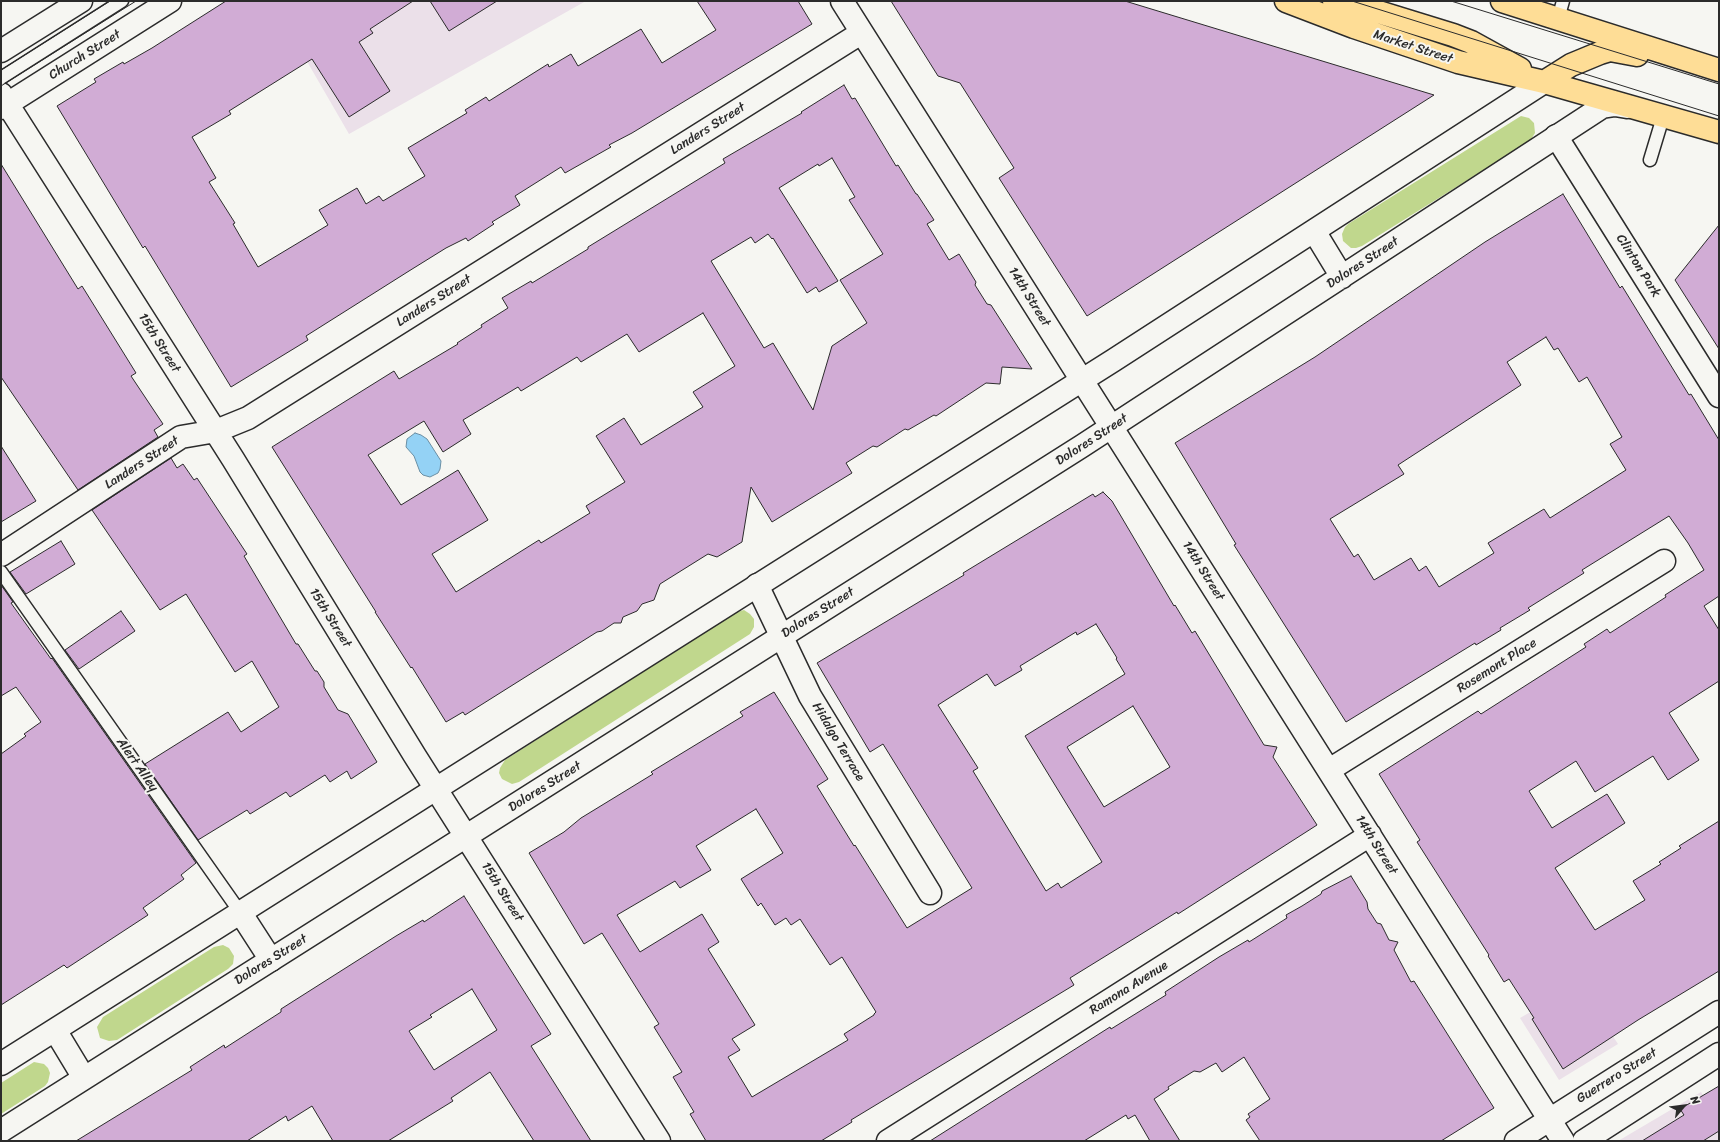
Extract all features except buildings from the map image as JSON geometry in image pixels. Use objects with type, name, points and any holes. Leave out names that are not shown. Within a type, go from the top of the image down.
[{"type":"main road","name":"Market Street","points":[[1286,1],[1354,27],[1458,62],[1544,82],[1719,132]]},
{"type":"main road","name":"Market Street","points":[[1334,1],[1359,6],[1454,34],[1544,82]]},
{"type":"main road","points":[[1502,1],[1561,10],[1719,70]]},
{"type":"main road","points":[[1544,82],[1571,65],[1600,52],[1610,50],[1666,59],[1719,70]]},
{"type":"street","points":[[1,51],[81,1]]},
{"type":"street","name":"Church Street","points":[[3,102],[170,1]]},
{"type":"street","name":"14th Street","points":[[842,1],[1563,1141]]},
{"type":"street","name":"Landers Street","points":[[1,555],[181,437],[216,431],[248,418],[861,33]]},
{"type":"street","points":[[1,1064],[1082,380],[1544,82]]},
{"type":"street","name":"15th Street","points":[[3,102],[216,431],[436,789],[659,1141]]},
{"type":"street","name":"Dolores Street","points":[[1,1131],[1112,427],[1556,136],[1604,106],[1616,105],[1636,109]]},
{"type":"street","name":"Clinton Park","points":[[1556,136],[1719,396]]},
{"type":"street","points":[[1314,231],[1342,277]]},
{"type":"street","name":"Rosemont Place","points":[[1329,770],[1664,560]]},
{"type":"street","name":"Hidalgo Terrace","points":[[757,585],[810,696],[930,893]]},
{"type":"street","name":"Ramona Avenue","points":[[888,1141],[1370,835]]},
{"type":"street","name":"Alert Alley","points":[[240,912],[271,960]]},
{"type":"street","name":"Guerrero Street","points":[[1516,1141],[1719,1012]]},
{"type":"street","points":[[55,1030],[84,1078]]},
{"type":"street","points":[[1584,1141],[1719,1054]]},
{"type":"lane","name":"Church Street","points":[[1,78],[122,1]]},
{"type":"lane","points":[[1650,160],[1663,116]]},
{"type":"lane","name":"Alert Alley","points":[[1,572],[240,912]]},
{"type":"shaded area","points":[[272,1],[586,1],[349,134]]},
{"type":"shaded area","points":[[1579,984],[1618,1044],[1559,1080],[1520,1018]]},
{"type":"shaded area","points":[[1701,1092],[1719,1120],[1719,1141],[1618,1141]]},
{"type":"green space","points":[[1521,116],[1529,118],[1534,123],[1535,133],[1530,141],[1362,246],[1351,248],[1343,241],[1342,234],[1348,224]]},
{"type":"green space","points":[[744,610],[754,619],[754,627],[750,634],[519,782],[512,784],[502,779],[499,773],[505,760],[734,613]]},
{"type":"green space","points":[[223,945],[229,948],[234,956],[233,964],[228,969],[117,1040],[109,1041],[100,1038],[97,1027],[103,1017],[214,947]]},
{"type":"green space","points":[[34,1062],[44,1064],[48,1068],[50,1073],[48,1082],[45,1086],[1,1114],[1,1083]]},
{"type":"water","points":[[415,433],[427,439],[441,461],[438,473],[430,477],[423,475],[420,472],[414,456],[406,447],[407,439]]},
{"type":"tram line","points":[[1,70],[110,1]]},
{"type":"tram line","points":[[1,86],[136,1]]},
{"type":"tram line","points":[[1352,1],[1719,116]]},
{"type":"tram line","points":[[1451,1],[1719,84]]}]
